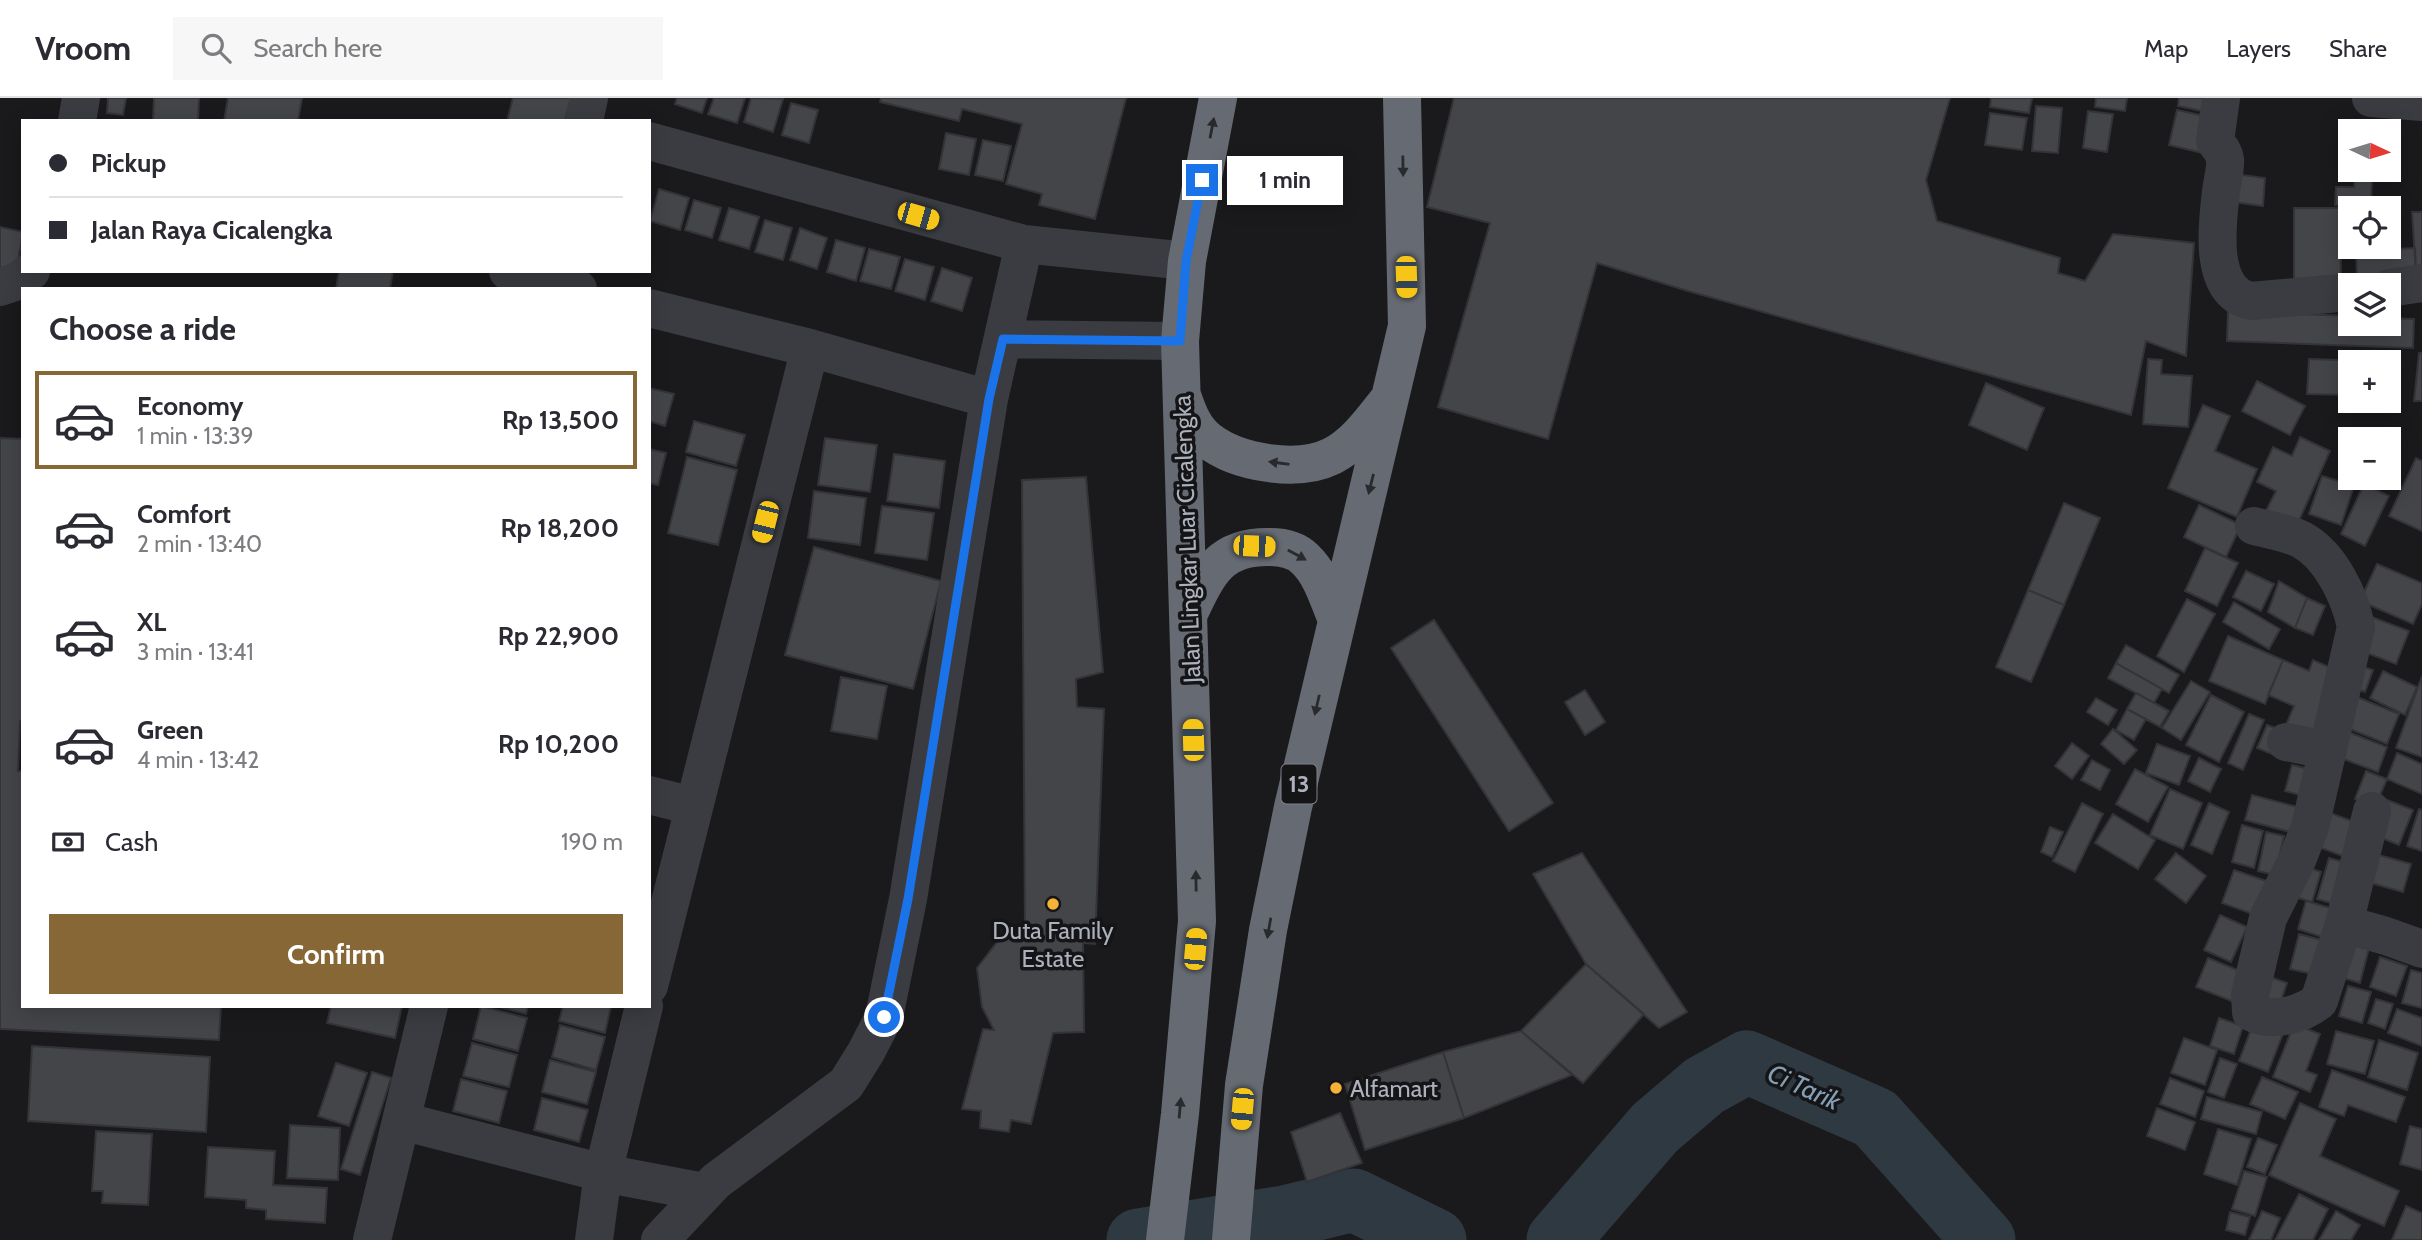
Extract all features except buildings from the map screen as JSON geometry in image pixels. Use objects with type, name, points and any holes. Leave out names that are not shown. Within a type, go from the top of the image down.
[{"type":"highway","name":"Jalan Lingkar Luar Cicalengka","points":[[1165,1240],[1197,921],[1180,341],[1186,261],[1217,98]]},
{"type":"highway","name":"13","points":[[1231,1240],[1244,1085],[1268,930],[1336,620],[1393,394],[1407,326],[1402,98]]},
{"type":"highway","points":[[1183,398],[1190,418],[1206,439],[1227,452],[1261,461],[1292,465],[1316,463],[1335,454],[1362,432],[1393,394]]},
{"type":"highway","points":[[1190,611],[1207,577],[1231,552],[1254,546],[1280,547],[1296,552],[1308,561],[1319,576],[1336,620]]},
{"type":"street","points":[[77,119],[81,98]]},
{"type":"street","points":[[584,119],[589,98]]},
{"type":"street","points":[[2221,98],[2215,141],[2222,150],[2225,161],[2218,250],[2226,285],[2240,299],[2251,301],[2338,293]]},
{"type":"street","points":[[2371,98],[2422,102]]},
{"type":"street","points":[[651,142],[1024,244],[1186,261]]},
{"type":"street","points":[[660,1240],[704,1192],[846,1084],[884,1017],[908,899],[989,399],[1024,244]]},
{"type":"street","points":[[0,287],[18,281],[28,273]]},
{"type":"street","points":[[519,273],[564,281]]},
{"type":"street","points":[[2401,286],[2422,283]]},
{"type":"street","points":[[651,308],[810,348],[989,399]]},
{"type":"street","points":[[1003,339],[1180,341]]},
{"type":"street","points":[[651,978],[810,348]]},
{"type":"street","points":[[2254,526],[2302,540],[2322,558],[2340,581],[2352,608],[2356,627],[2310,827],[2268,918],[2250,995],[2251,1012],[2260,1016],[2290,1015],[2310,1009],[2319,1002],[2344,924],[2372,811]]},
{"type":"street","points":[[2286,742],[2328,750]]},
{"type":"street","points":[[651,795],[694,806]]},
{"type":"street","points":[[2344,924],[2422,949]]},
{"type":"street","points":[[372,1240],[429,1008]]},
{"type":"street","points":[[594,1240],[603,1173],[644,1008]]},
{"type":"street","points":[[402,1121],[603,1173],[704,1192]]},
{"type":"waterway","name":"Ci Tarik","points":[[1558,1240],[1655,1128],[1704,1086],[1747,1062],[1875,1118],[1984,1240]]},
{"type":"waterway","name":"Ci Tarik","points":[[1138,1240],[1284,1217],[1354,1200],[1435,1240]]},
{"type":"place","name":"Duta Family Estate","points":[[1053,904]]},
{"type":"place","name":"Alfamart","points":[[1336,1088]]},
{"type":"route","points":[[884,1017],[908,899],[989,399],[1003,339],[1180,341],[1186,261],[1202,180]]}]
